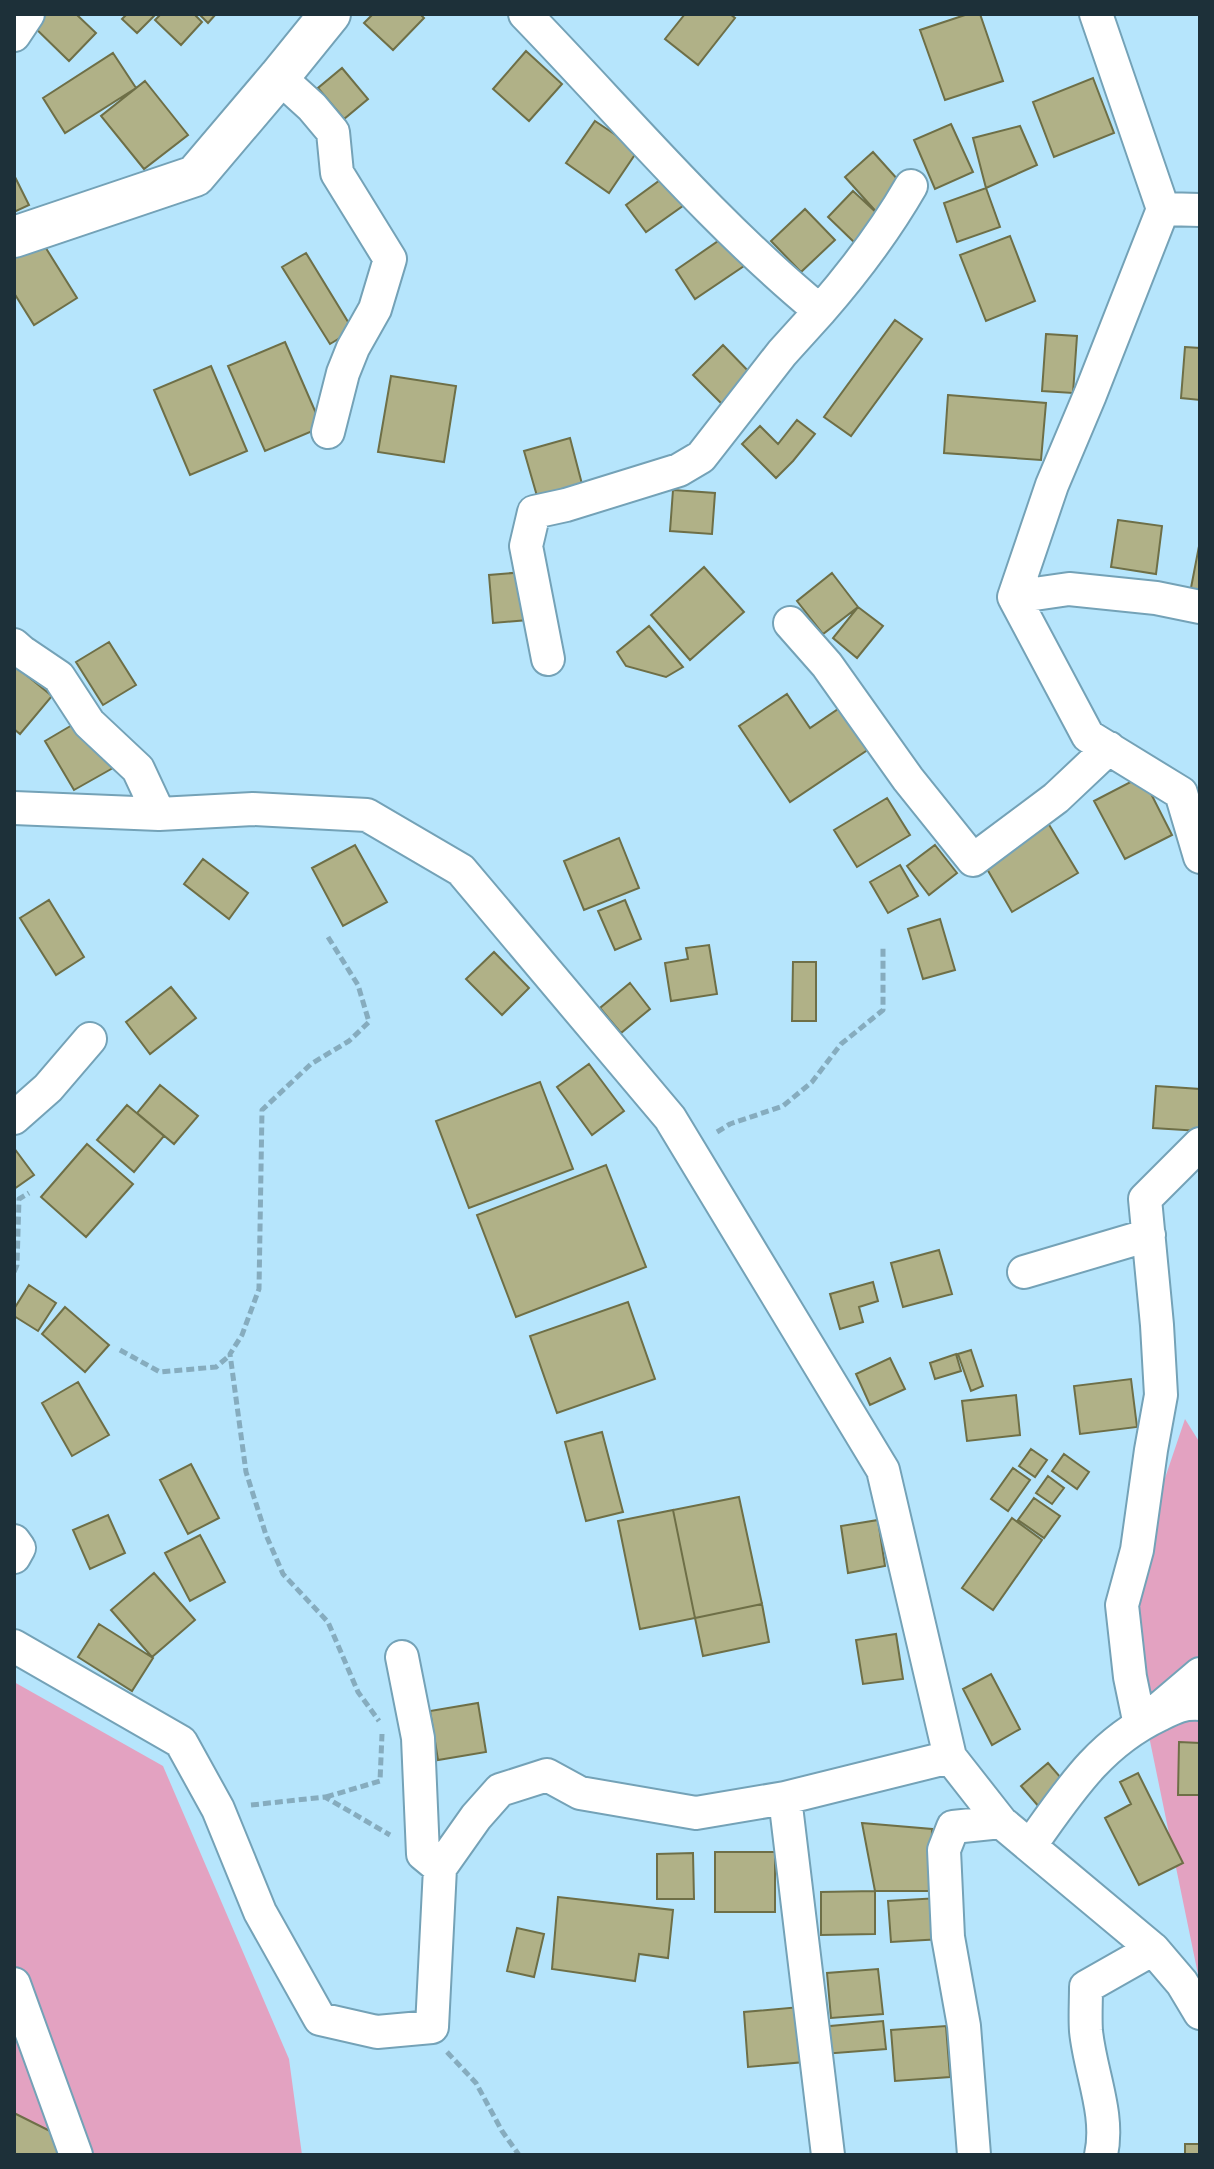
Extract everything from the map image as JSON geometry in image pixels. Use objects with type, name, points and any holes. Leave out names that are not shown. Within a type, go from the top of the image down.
[{"type":"street","points":[[14,35],[28,14]]},
{"type":"street","points":[[14,237],[195,176],[330,14]]},
{"type":"street","points":[[525,14],[650,147],[789,285],[820,311]]},
{"type":"street","points":[[1096,14],[1163,209],[1052,485],[1014,597],[1088,736],[1181,793],[1200,857]]},
{"type":"street","points":[[279,77],[312,107],[333,132],[337,173],[390,259],[375,309],[343,373],[328,432]]},
{"type":"street","points":[[548,659],[526,546],[534,512],[679,470],[701,457],[782,353],[850,276],[911,186]]},
{"type":"street","points":[[1163,209],[1200,210]]},
{"type":"street","points":[[1014,597],[1069,589],[1156,598],[1200,607]]},
{"type":"street","points":[[790,623],[827,665],[908,779],[973,860],[1056,798],[1109,748]]},
{"type":"street","points":[[14,645],[59,677],[89,723],[138,769],[159,814]]},
{"type":"street","points":[[14,808],[159,814],[253,809],[367,815],[461,870],[670,1118],[883,1470],[950,1757],[1001,1822],[1191,1977],[1200,2013]]},
{"type":"street","points":[[14,1118],[48,1088],[90,1039]]},
{"type":"street","points":[[1140,1725],[1130,1677],[1122,1605],[1137,1550],[1161,1395],[1145,1199],[1200,1144]]},
{"type":"street","points":[[1024,1272],[1149,1235]]},
{"type":"street","points":[[14,1541],[19,1548],[14,1557]]},
{"type":"street","points":[[14,1646],[181,1742],[218,1809],[260,1912],[320,2019],[377,2032],[432,2027],[431,1861],[418,1738],[402,1657]]},
{"type":"street","points":[[1140,1725],[1200,1674]]},
{"type":"street","points":[[1030,1846],[1080,1776],[1110,1745],[1183,1703],[1200,1704]]},
{"type":"street","points":[[431,1861],[500,1790],[547,1775],[580,1793],[696,1813],[785,1798],[950,1757]]},
{"type":"street","points":[[785,1798],[828,2155]]},
{"type":"street","points":[[974,2155],[964,2026],[948,1937],[944,1850],[953,1827],[1001,1822]]},
{"type":"street","points":[[1101,2155],[1101,2108],[1086,2032],[1086,1987],[1153,1949]]},
{"type":"street","points":[[14,1984],[76,2155]]},
{"type":"path","points":[[120,1350],[160,1372],[216,1367],[230,1354],[242,1335],[259,1289],[262,1110],[311,1064],[349,1041],[369,1022],[358,985],[328,937]]},
{"type":"path","points":[[688,1149],[730,1124],[783,1106],[812,1082],[841,1044],[883,1010],[883,946]]},
{"type":"path","points":[[14,1272],[17,1265],[19,1199],[29,1193]]},
{"type":"path","points":[[218,1809],[326,1797],[380,1781],[382,1725],[358,1692],[328,1622],[283,1574],[266,1535],[246,1472],[230,1354]]},
{"type":"path","points":[[326,1797],[431,1861]]},
{"type":"path","points":[[432,2027],[450,2058],[476,2083],[519,2155]]},
{"type":"shaded area","points":[[1185,1419],[1200,1443],[1200,1984],[1122,1605]]},
{"type":"shaded area","points":[[14,1682],[163,1766],[289,2059],[302,2155],[14,2155]]},
{"type":"building","points":[[39,14],[76,14],[96,33],[69,61],[30,23]]},
{"type":"building","points":[[127,14],[156,14],[137,33],[122,19]]},
{"type":"building","points":[[161,14],[194,14],[202,22],[181,45],[155,20]]},
{"type":"building","points":[[199,14],[216,14],[208,23]]},
{"type":"building","points":[[373,14],[420,14],[424,18],[393,50],[364,23]]},
{"type":"building","points":[[685,14],[730,14],[735,18],[698,65],[665,39]]},
{"type":"building","points":[[968,14],[980,14],[1003,81],[945,100],[920,30]]},
{"type":"building","points":[[526,51],[562,84],[529,121],[493,89]]},
{"type":"building","points":[[113,53],[136,88],[65,133],[43,98]]},
{"type":"building","points":[[342,68],[368,99],[344,119],[318,88]]},
{"type":"building","points":[[1093,78],[1114,133],[1054,157],[1033,102]]},
{"type":"building","points":[[145,81],[188,135],[144,169],[101,116]]},
{"type":"building","points":[[595,121],[638,150],[609,193],[566,163]]},
{"type":"building","points":[[951,124],[973,172],[935,189],[914,140]]},
{"type":"building","points":[[1020,126],[1037,165],[986,188],[973,138]]},
{"type":"building","points":[[873,152],[908,191],[880,216],[845,177]]},
{"type":"building","points":[[14,175],[29,205],[14,212]]},
{"type":"building","points":[[667,175],[687,203],[646,232],[626,205]]},
{"type":"building","points":[[986,188],[1000,227],[957,242],[944,203]]},
{"type":"building","points":[[853,191],[880,216],[855,243],[828,217]]},
{"type":"building","points":[[805,209],[835,240],[801,272],[771,241]]},
{"type":"building","points":[[1010,236],[1035,301],[986,321],[960,255]]},
{"type":"building","points":[[39,237],[77,298],[34,325],[14,293],[14,253]]},
{"type":"building","points":[[724,237],[744,266],[695,299],[676,270]]},
{"type":"building","points":[[306,253],[353,330],[330,344],[282,267]]},
{"type":"building","points":[[895,320],[922,339],[851,436],[824,417]]},
{"type":"building","points":[[1046,334],[1077,336],[1073,393],[1042,391]]},
{"type":"building","points":[[285,342],[322,427],[265,451],[228,366]]},
{"type":"building","points":[[723,345],[755,378],[725,407],[693,375]]},
{"type":"building","points":[[1185,347],[1200,348],[1200,400],[1181,398]]},
{"type":"building","points":[[211,366],[247,451],[190,475],[154,390]]},
{"type":"building","points":[[391,376],[456,386],[444,462],[378,452]]},
{"type":"building","points":[[948,395],[1046,403],[1041,460],[944,453]]},
{"type":"building","points":[[797,420],[815,434],[776,478],[742,444],[760,426],[778,444]]},
{"type":"building","points":[[570,438],[582,484],[537,496],[524,451]]},
{"type":"building","points":[[673,490],[715,493],[712,534],[670,531]]},
{"type":"building","points":[[1118,520],[1162,526],[1156,574],[1111,567]]},
{"type":"building","points":[[1200,541],[1200,595],[1190,593]]},
{"type":"building","points":[[704,567],[744,612],[690,660],[651,615]]},
{"type":"building","points":[[524,572],[528,620],[493,623],[489,575]]},
{"type":"building","points":[[832,573],[858,607],[823,634],[797,601]]},
{"type":"building","points":[[858,607],[883,626],[857,658],[833,638]]},
{"type":"building","points":[[649,626],[683,667],[666,677],[626,666],[617,652]]},
{"type":"building","points":[[109,642],[136,685],[103,705],[76,662]]},
{"type":"building","points":[[14,665],[52,696],[20,734],[14,729]]},
{"type":"building","points":[[787,694],[810,728],[847,703],[875,745],[790,802],[739,726]]},
{"type":"building","points":[[84,718],[113,768],[74,790],[45,741]]},
{"type":"building","points":[[1142,776],[1172,835],[1125,859],[1094,801]]},
{"type":"building","points":[[887,798],[910,835],[857,867],[834,830]]},
{"type":"building","points":[[1048,823],[1078,873],[1012,912],[983,862]]},
{"type":"building","points":[[619,838],[639,888],[584,910],[564,861]]},
{"type":"building","points":[[355,845],[387,902],[343,926],[312,868]]},
{"type":"building","points":[[935,845],[957,873],[929,895],[907,866]]},
{"type":"building","points":[[203,859],[248,893],[229,919],[184,884]]},
{"type":"building","points":[[900,865],[918,896],[888,913],[870,882]]},
{"type":"building","points":[[49,900],[84,957],[56,975],[20,918]]},
{"type":"building","points":[[625,900],[641,939],[615,950],[598,911]]},
{"type":"building","points":[[940,919],[955,970],[923,979],[908,929]]},
{"type":"building","points":[[709,945],[717,994],[671,1001],[665,963],[688,959],[686,948]]},
{"type":"building","points":[[494,952],[529,988],[502,1015],[466,979]]},
{"type":"building","points":[[793,962],[816,962],[816,1021],[792,1021]]},
{"type":"building","points":[[630,983],[650,1009],[621,1033],[600,1008]]},
{"type":"building","points":[[171,987],[196,1018],[150,1054],[126,1022]]},
{"type":"building","points":[[589,1064],[624,1111],[592,1135],[557,1087]]},
{"type":"building","points":[[540,1082],[573,1169],[469,1208],[436,1121]]},
{"type":"building","points":[[160,1085],[198,1116],[174,1144],[137,1113]]},
{"type":"building","points":[[1156,1086],[1200,1089],[1200,1131],[1153,1128]]},
{"type":"building","points":[[127,1105],[164,1136],[134,1172],[97,1140]]},
{"type":"building","points":[[87,1144],[133,1184],[86,1237],[41,1197]]},
{"type":"building","points":[[14,1148],[34,1175],[14,1189]]},
{"type":"building","points":[[606,1165],[646,1267],[516,1317],[477,1215]]},
{"type":"building","points":[[939,1250],[952,1294],[903,1307],[891,1263]]},
{"type":"building","points":[[873,1282],[878,1301],[859,1307],[863,1322],[840,1329],[830,1294]]},
{"type":"building","points":[[29,1285],[56,1303],[38,1331],[14,1316],[14,1309]]},
{"type":"building","points":[[628,1302],[655,1379],[557,1413],[530,1336]]},
{"type":"building","points":[[65,1307],[109,1345],[85,1372],[42,1334]]},
{"type":"building","points":[[971,1350],[983,1386],[971,1391],[958,1354]]},
{"type":"building","points":[[956,1354],[961,1371],[935,1379],[930,1363]]},
{"type":"building","points":[[890,1358],[905,1389],[870,1405],[856,1374]]},
{"type":"building","points":[[1131,1379],[1137,1427],[1080,1434],[1074,1386]]},
{"type":"building","points":[[78,1382],[109,1435],[72,1456],[42,1403]]},
{"type":"building","points":[[1016,1395],[1020,1435],[967,1441],[962,1401]]},
{"type":"building","points":[[602,1432],[623,1512],[586,1521],[565,1442]]},
{"type":"building","points":[[1031,1449],[1047,1460],[1035,1477],[1019,1466]]},
{"type":"building","points":[[1064,1454],[1089,1472],[1077,1489],[1052,1471]]},
{"type":"building","points":[[191,1464],[219,1518],[188,1534],[160,1480]]},
{"type":"building","points":[[1013,1468],[1030,1480],[1008,1511],[991,1499]]},
{"type":"building","points":[[1048,1476],[1064,1488],[1052,1504],[1036,1493]]},
{"type":"building","points":[[739,1497],[762,1604],[695,1618],[673,1510]]},
{"type":"building","points":[[1034,1498],[1060,1516],[1044,1538],[1018,1520]]},
{"type":"building","points":[[673,1510],[695,1618],[640,1629],[618,1521]]},
{"type":"building","points":[[108,1515],[125,1553],[90,1569],[73,1530]]},
{"type":"building","points":[[1012,1518],[1042,1540],[993,1610],[962,1588]]},
{"type":"building","points":[[878,1520],[885,1566],[848,1573],[841,1526]]},
{"type":"building","points":[[200,1535],[225,1582],[190,1601],[165,1553]]},
{"type":"building","points":[[154,1573],[195,1620],[152,1657],[111,1610]]},
{"type":"building","points":[[762,1604],[769,1642],[703,1656],[695,1618]]},
{"type":"building","points":[[99,1624],[153,1658],[132,1691],[78,1657]]},
{"type":"building","points":[[896,1634],[903,1679],[863,1684],[856,1640]]},
{"type":"building","points":[[991,1674],[1020,1729],[992,1745],[963,1689]]},
{"type":"building","points":[[478,1703],[486,1752],[438,1760],[430,1711]]},
{"type":"building","points":[[1179,1742],[1200,1743],[1200,1795],[1178,1795]]},
{"type":"building","points":[[1048,1763],[1067,1785],[1040,1808],[1021,1786]]},
{"type":"building","points":[[1138,1773],[1183,1863],[1139,1885],[1105,1818],[1131,1804],[1120,1782]]},
{"type":"building","points":[[862,1823],[932,1829],[931,1891],[875,1891]]},
{"type":"building","points":[[715,1852],[775,1852],[775,1912],[715,1912]]},
{"type":"building","points":[[693,1853],[694,1899],[657,1899],[657,1854]]},
{"type":"building","points":[[875,1891],[875,1934],[821,1935],[821,1892]]},
{"type":"building","points":[[558,1897],[673,1910],[668,1958],[639,1954],[635,1981],[552,1969]]},
{"type":"building","points":[[939,1898],[942,1939],[891,1942],[888,1901]]},
{"type":"building","points":[[517,1928],[544,1934],[534,1977],[507,1971]]},
{"type":"building","points":[[878,1969],[883,2014],[831,2018],[827,1973]]},
{"type":"building","points":[[800,2007],[805,2062],[748,2067],[744,2012]]},
{"type":"building","points":[[883,2021],[886,2049],[823,2054],[820,2027]]},
{"type":"building","points":[[946,2026],[950,2077],[895,2081],[891,2030]]},
{"type":"building","points":[[14,2113],[64,2138],[56,2155],[14,2155]]},
{"type":"building","points":[[1185,2144],[1200,2144],[1200,2155],[1185,2155]]}]
